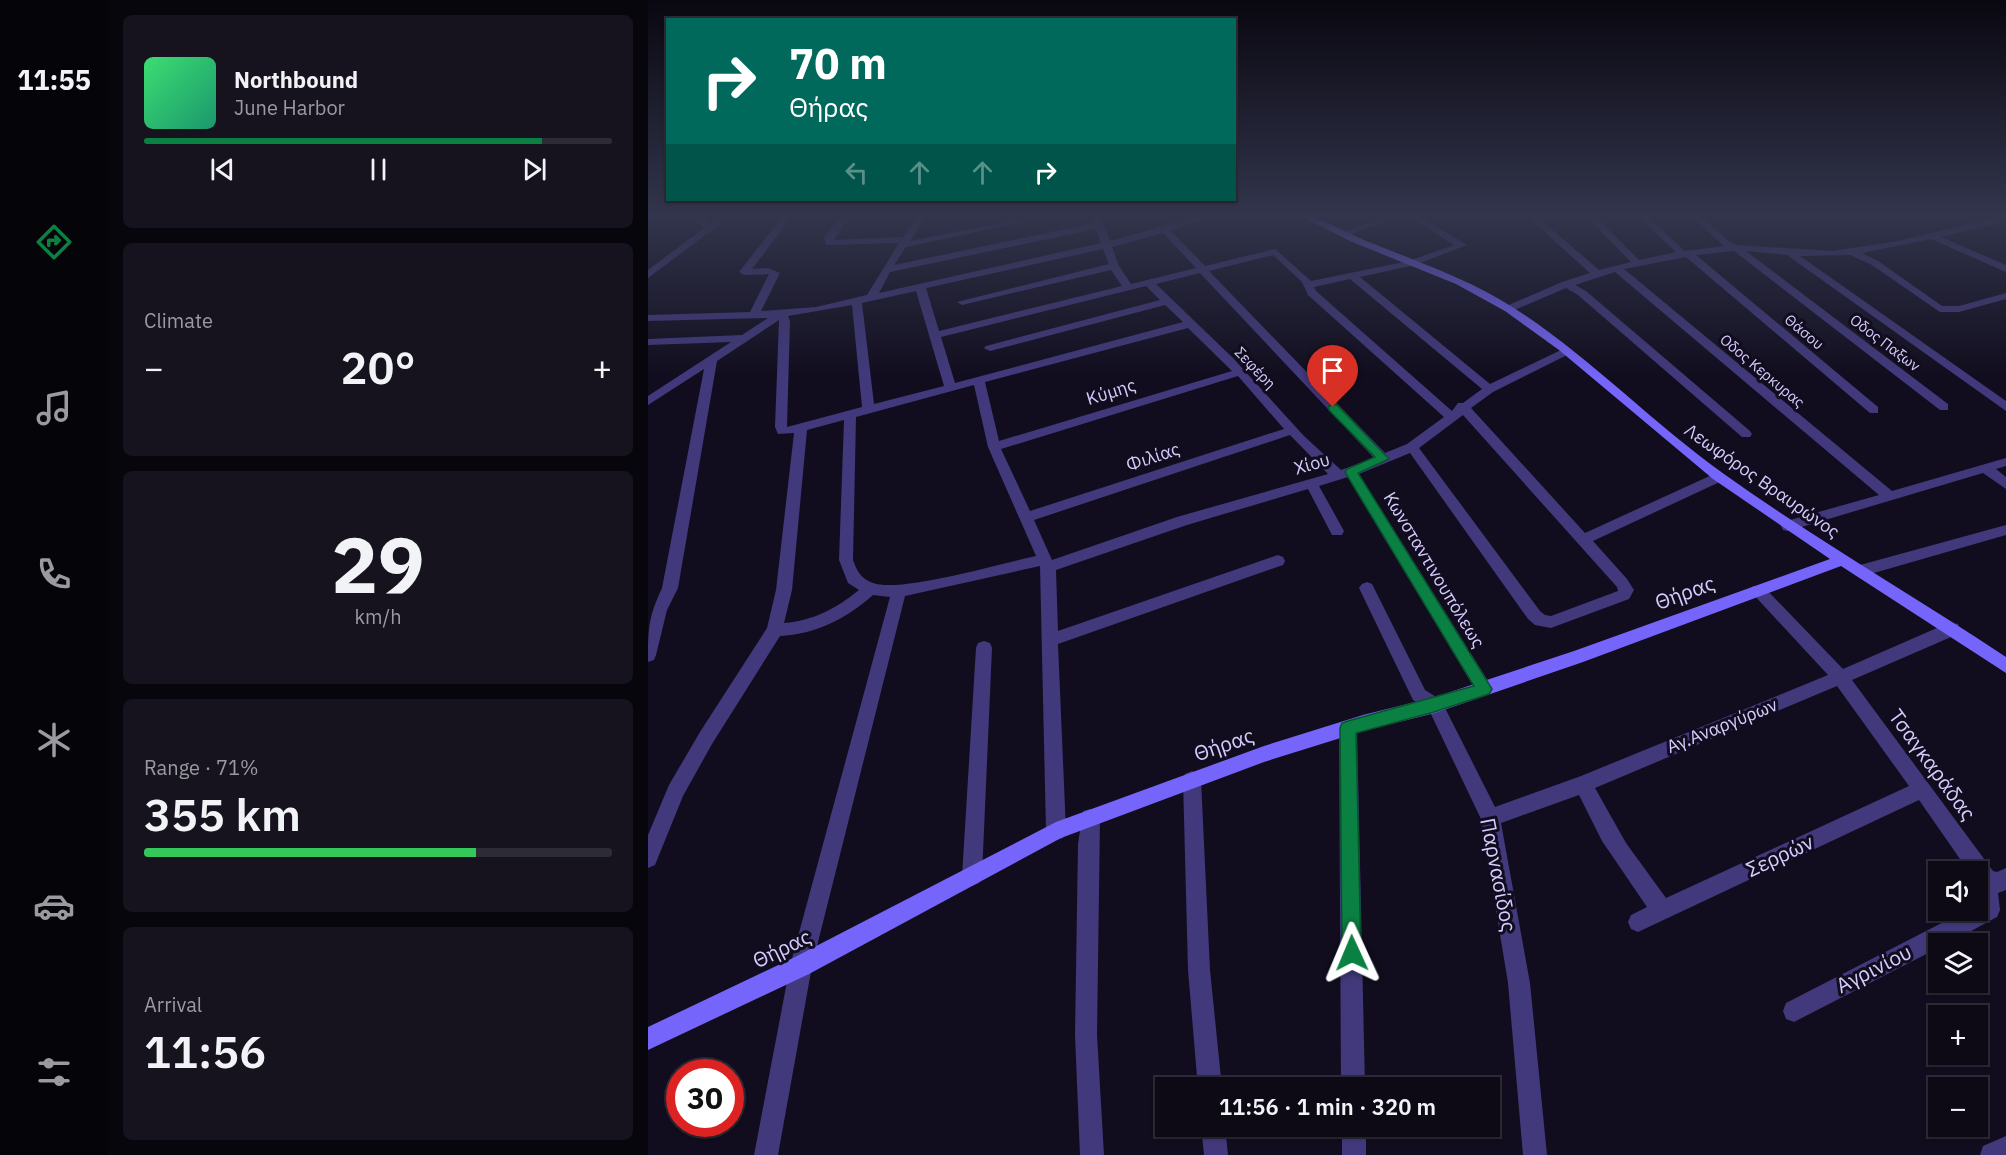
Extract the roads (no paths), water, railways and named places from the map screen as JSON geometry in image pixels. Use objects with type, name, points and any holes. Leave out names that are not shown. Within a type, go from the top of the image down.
[{"type":"main road","name":"Λεωφόρος Βραυρώνος","points":[[1424,269],[1508,309],[1565,352],[1719,477],[1788,526],[1952,629],[2006,666]]},
{"type":"main road","name":"Θήρας","points":[[648,1038],[801,966],[1056,831],[1192,780],[1348,728],[1484,689],[1843,560]]},
{"type":"street","points":[[746,269],[744,272],[775,273],[754,315]]},
{"type":"street","points":[[871,298],[886,270],[891,269]]},
{"type":"street","points":[[648,318],[781,314],[816,310],[998,269]]},
{"type":"street","points":[[962,302],[1102,269]]},
{"type":"street","points":[[1116,269],[1128,287]]},
{"type":"street","points":[[934,335],[1205,269]]},
{"type":"street","points":[[1292,269],[1309,285],[1312,293],[1457,411],[1622,582],[1626,590],[1624,595],[1551,622],[1541,621],[1534,615],[1412,447]]},
{"type":"street","points":[[1309,285],[1385,269]]},
{"type":"street","points":[[1591,269],[1596,273]]},
{"type":"street","points":[[1508,309],[1566,284],[1612,269]]},
{"type":"street","name":"Οδος Κερκυρας","points":[[1617,269],[1889,496]]},
{"type":"street","name":"Θάσου","points":[[1703,269],[1874,410]]},
{"type":"street","name":"Οδος Παξων","points":[[1763,269],[1944,407]]},
{"type":"street","points":[[1812,269],[2006,408]]},
{"type":"street","points":[[1883,269],[1940,309],[1959,309],[2006,296]]},
{"type":"street","points":[[1200,270],[1383,459]]},
{"type":"street","points":[[1352,276],[1489,389]]},
{"type":"street","name":"Σεφέρη","points":[[1148,282],[1166,303],[1240,372],[1317,459],[1345,474]]},
{"type":"street","points":[[1566,284],[1582,293],[1746,434]]},
{"type":"street","points":[[920,287],[951,388]]},
{"type":"street","points":[[856,302],[868,409]]},
{"type":"street","points":[[990,348],[1166,303]]},
{"type":"street","points":[[649,400],[781,314]]},
{"type":"street","points":[[781,314],[785,321],[782,431],[980,381],[1189,324]]},
{"type":"street","points":[[648,342],[744,338]]},
{"type":"street","name":"Χίου","points":[[870,589],[899,592],[1046,564],[1182,521],[1345,474],[1412,447],[1489,389],[1565,352]]},
{"type":"street","points":[[648,655],[659,610],[670,588],[712,359]]},
{"type":"street","name":"Κύμης","points":[[994,447],[1240,372]]},
{"type":"street","points":[[980,381],[994,447],[1024,519],[1046,564],[1051,640],[1056,831]]},
{"type":"street","points":[[775,630],[810,627],[831,618],[870,589],[853,579],[846,560],[850,415]]},
{"type":"street","points":[[648,858],[676,791],[706,738],[775,630],[784,590],[801,428]]},
{"type":"street","name":"Φιλίας","points":[[1024,519],[1293,430]]},
{"type":"street","points":[[1788,526],[2006,462]]},
{"type":"street","points":[[1984,468],[2006,484]]},
{"type":"street","name":"Κωνσταντινουπόλεως","points":[[1345,474],[1484,689]]},
{"type":"street","points":[[1583,540],[1719,477]]},
{"type":"street","points":[[1311,483],[1337,531]]},
{"type":"street","points":[[1860,571],[2006,530]]},
{"type":"street","points":[[1051,640],[1278,561]]},
{"type":"street","name":"Παρνασίδος","points":[[1367,588],[1419,695],[1434,705],[1490,818],[1519,984],[1535,1155]]},
{"type":"street","name":"Τσαγκαράδας","points":[[1758,590],[1841,678],[1922,789],[1996,878]]},
{"type":"street","points":[[766,1155],[801,966],[899,592]]},
{"type":"street","name":"Αγ.Αναργύρων","points":[[1490,818],[1584,784],[1841,678],[1952,629]]},
{"type":"street","points":[[972,876],[984,648]]},
{"type":"street","points":[[1348,728],[1353,1077]]},
{"type":"street","points":[[1192,780],[1200,970],[1209,1077]]},
{"type":"street","points":[[1584,784],[1593,808],[1623,857],[1663,911]]},
{"type":"street","name":"Σερρών","points":[[1638,922],[1922,789]]},
{"type":"street","points":[[1090,818],[1086,1035],[1092,1155]]},
{"type":"street","name":"Αγρινίου","points":[[1794,1011],[1990,910],[1996,878]]},
{"type":"street","points":[[1214,1137],[1216,1155]]},
{"type":"street","points":[[1354,1137],[1354,1155]]},
{"type":"street","points":[[1992,1155],[2006,1148]]}]
